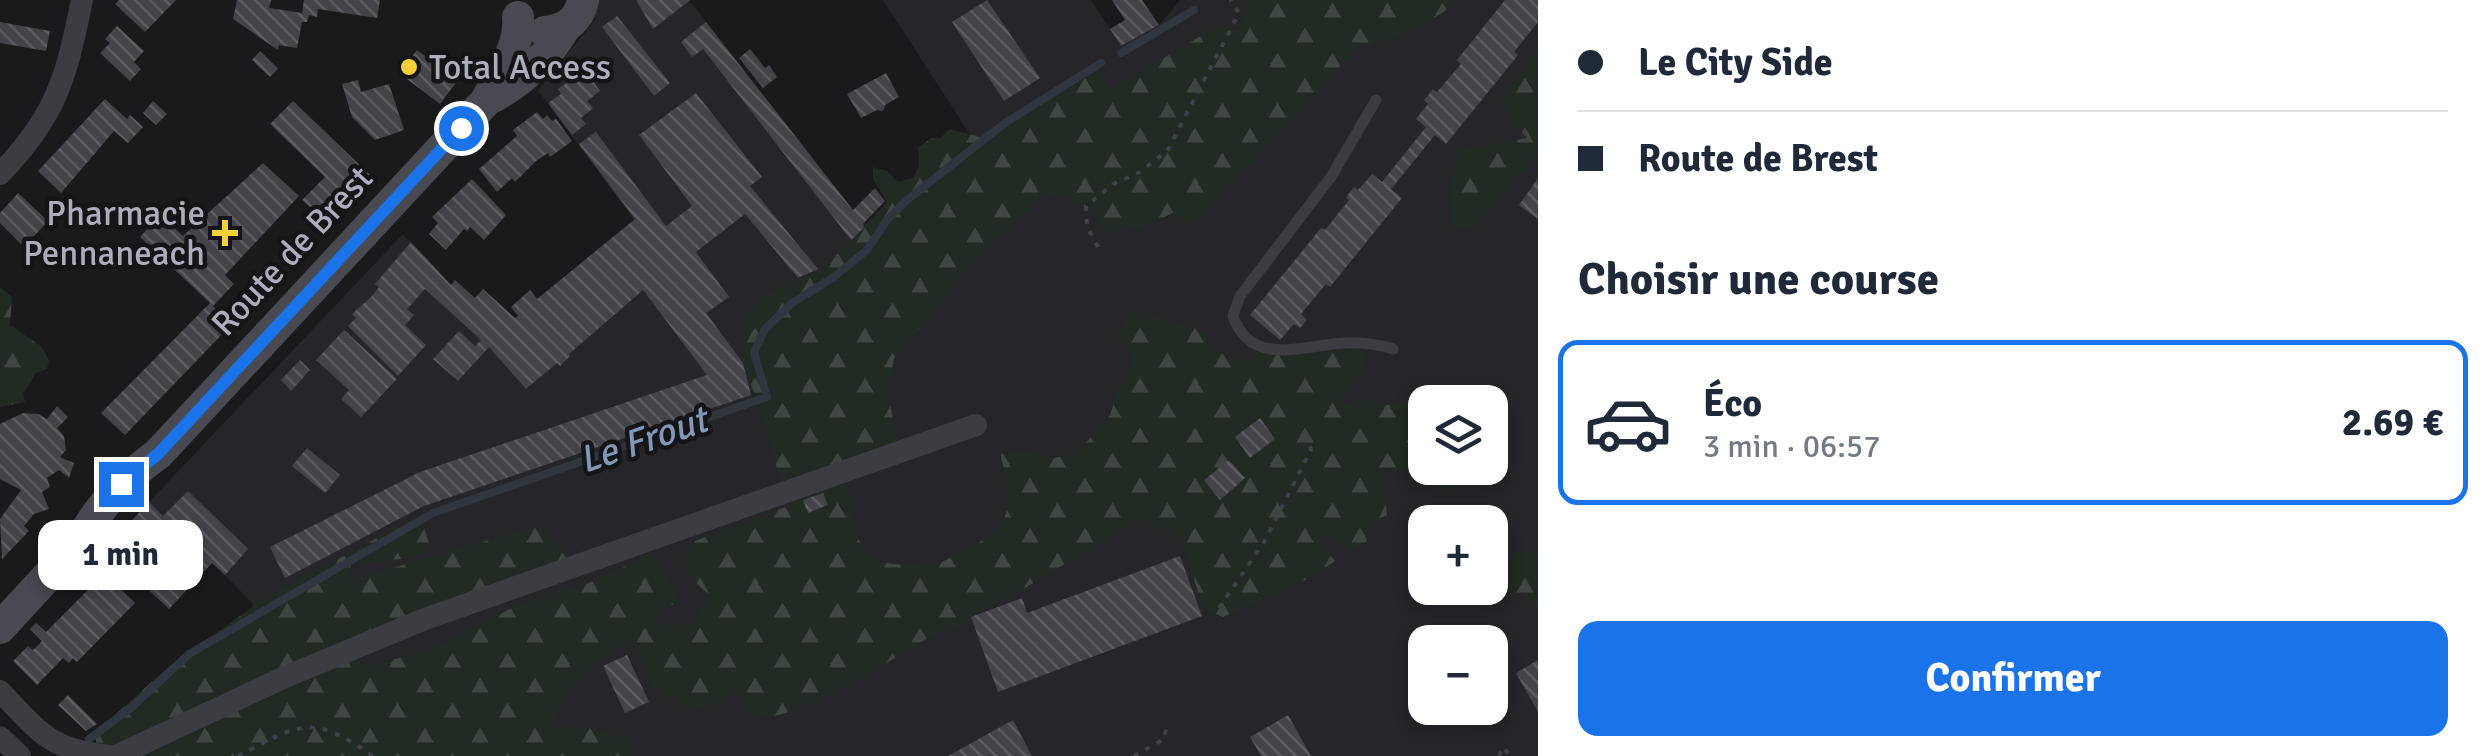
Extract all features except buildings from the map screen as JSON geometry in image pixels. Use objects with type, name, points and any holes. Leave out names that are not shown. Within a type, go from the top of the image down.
[{"type":"main road","points":[[514,8],[525,24],[545,32],[580,8]]},
{"type":"main road","name":"Route de Brest","points":[[484,102],[511,52],[519,26],[514,8]]},
{"type":"main road","name":"Route de Brest","points":[[0,628],[80,540],[133,494],[152,471],[158,454],[484,102],[526,74],[552,49],[580,8]]},
{"type":"street","points":[[0,174],[28,143],[53,106],[66,76],[82,0]]},
{"type":"street","points":[[0,692],[49,740],[75,752],[114,756],[285,676],[425,619],[976,424]]},
{"type":"street","points":[[0,736],[20,756]]},
{"type":"lane","points":[[1376,100],[1331,177],[1240,296],[1233,316],[1242,336],[1270,350],[1348,342],[1392,349]]},
{"type":"path","points":[[1098,247],[1087,227],[1086,206],[1113,184],[1140,172],[1167,152],[1239,13],[1230,0]]},
{"type":"path","points":[[1219,608],[1264,542],[1310,450],[1309,442]]},
{"type":"path","points":[[1134,756],[1164,740],[1167,724]]},
{"type":"path","points":[[238,756],[294,728],[316,726],[334,731],[373,756]]},
{"type":"path","points":[[1499,756],[1503,747],[1510,756]]},
{"type":"shaded area","points":[[581,0],[689,0],[865,226],[978,147],[883,0],[1091,0],[1121,46],[1159,25],[1180,0],[1538,0],[1538,756],[90,756],[258,617],[252,603],[149,502],[403,234],[451,285],[455,280],[475,298],[483,289],[515,318],[634,220],[538,90],[596,19]]},
{"type":"green space","points":[[1246,0],[1457,0],[1411,30],[1359,46],[1195,222],[1187,222],[1173,213],[1135,230],[1125,224],[1107,237],[1095,211],[1083,203],[1045,193],[957,277],[940,305],[894,358],[888,392],[898,446],[840,467],[858,538],[869,554],[893,564],[927,568],[953,556],[991,535],[1005,516],[1008,493],[1000,453],[1031,452],[1052,459],[1080,450],[1110,415],[1119,387],[1131,369],[1133,354],[1116,338],[1125,320],[1137,311],[1196,329],[1205,335],[1212,350],[1240,361],[1276,344],[1292,345],[1312,355],[1355,346],[1365,352],[1364,367],[1341,399],[1347,405],[1363,397],[1382,408],[1408,400],[1408,473],[1403,469],[1382,472],[1387,515],[1371,523],[1366,543],[1349,551],[1332,535],[1319,541],[1335,561],[1310,578],[1223,617],[1203,608],[1180,536],[1139,519],[1025,588],[970,616],[969,622],[937,633],[824,697],[779,715],[754,712],[734,691],[717,702],[690,710],[653,687],[636,648],[625,643],[579,678],[562,701],[550,728],[584,726],[630,740],[630,753],[625,756],[96,756],[96,732],[166,669],[261,601],[415,517],[429,543],[425,552],[410,558],[352,564],[348,581],[540,525],[570,559],[343,650],[369,667],[441,645],[510,609],[582,586],[652,554],[675,590],[676,603],[657,611],[656,625],[692,624],[710,596],[688,575],[685,555],[695,541],[794,504],[779,474],[745,363],[743,331],[761,301],[781,286],[823,268],[887,202],[873,179],[873,167],[887,171],[898,182],[913,178],[919,166],[918,148],[931,138],[940,138],[950,129],[990,140],[1037,103],[1099,71],[1110,90],[1221,24],[1238,30],[1247,13]]},
{"type":"green space","points":[[1538,50],[1538,153],[1475,226],[1453,229],[1450,194],[1458,150],[1527,138],[1507,115],[1502,99]]},
{"type":"green space","points":[[0,287],[12,297],[10,325],[41,346],[49,360],[47,369],[36,373],[23,394],[25,402],[0,407]]},
{"type":"green space","points":[[1519,551],[1538,553],[1538,606],[1508,588],[1508,562]]},
{"type":"waterway","name":"Le Frout","points":[[1121,53],[1194,10]]},
{"type":"waterway","name":"Le Frout","points":[[89,739],[131,708],[189,654],[433,513],[767,397],[754,352],[765,329],[792,303],[834,277],[867,250],[887,220],[907,200],[1005,123],[1101,63]]},
{"type":"place","name":"Total Access","points":[[409,67]]},
{"type":"place","name":"Pharmacie Pennaneach","points":[[225,233]]},
{"type":"route","points":[[121,484],[158,454],[461,128]]}]
